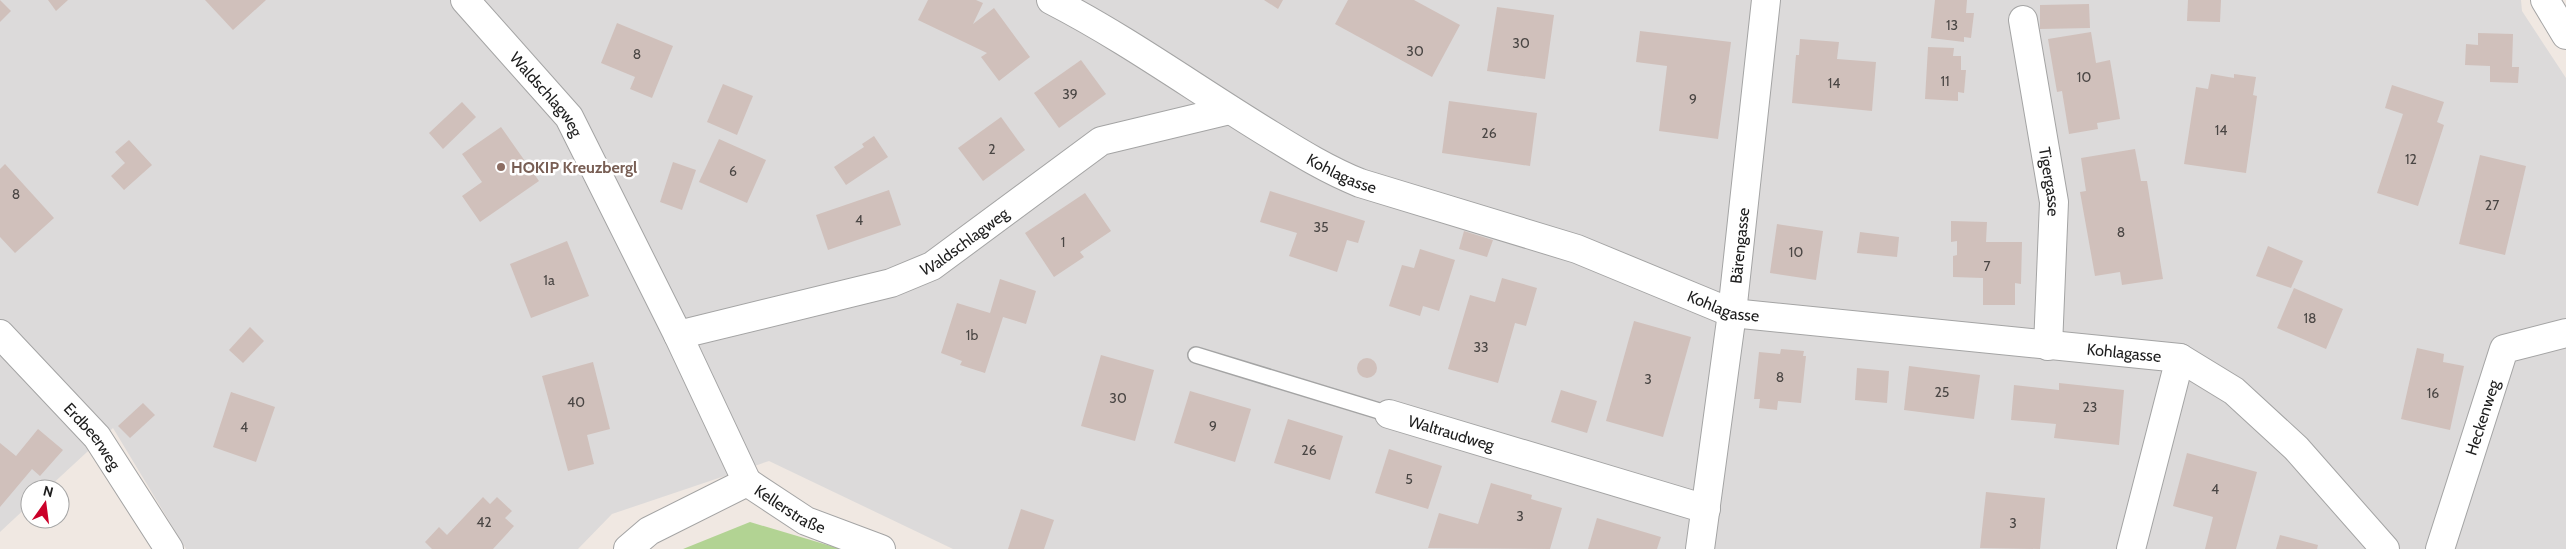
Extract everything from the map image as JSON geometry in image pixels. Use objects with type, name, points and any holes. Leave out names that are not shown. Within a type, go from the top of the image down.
[{"type":"street","name":"Waldschlagweg","points":[[465,0],[568,116],[678,335],[747,482]]},
{"type":"street","name":"Kohlagasse","points":[[1051,0],[1087,18],[1230,110],[1330,171],[1353,180],[1577,249],[1732,314],[2180,358],[2234,391],[2296,448],[2385,549]]},
{"type":"street","name":"Bärengasse","points":[[1700,549],[1732,314],[1766,0]]},
{"type":"street","points":[[2545,0],[2566,35]]},
{"type":"street","name":"Tigergasse","points":[[2023,20],[2054,202],[2048,346]]},
{"type":"street","name":"Waldschlagweg","points":[[678,335],[891,283],[932,266],[1100,141],[1230,110]]},
{"type":"street","name":"Heckenweg","points":[[2440,549],[2504,349],[2566,333]]},
{"type":"street","name":"Erdbeerweg","points":[[0,334],[97,436],[169,549]]},
{"type":"street","points":[[2131,549],[2180,358]]},
{"type":"street","name":"Waltraudweg","points":[[1389,414],[1706,509]]},
{"type":"street","name":"Kellerstraße","points":[[628,549],[649,531],[747,482],[806,520],[881,549]]},
{"type":"lane","name":"Waltraudweg","points":[[1196,355],[1389,414]]},
{"type":"shaded area","points":[[0,0],[2521,0],[2522,11],[2566,78],[2566,549],[953,549],[769,461],[612,514],[578,549],[186,549],[113,428],[58,479],[20,479],[20,513],[0,532]]},
{"type":"green space","points":[[750,522],[841,549],[683,549]]},
{"type":"building","points":[[0,0],[11,11],[0,22]]},
{"type":"building","points":[[48,0],[68,0],[56,11]]},
{"type":"building","points":[[205,0],[266,0],[233,30]]},
{"type":"building","points":[[928,0],[976,0],[983,3],[973,24],[994,8],[1030,57],[999,81],[981,57],[987,53],[918,20]]},
{"type":"building","points":[[1264,0],[1283,0],[1278,9]]},
{"type":"building","points":[[1348,0],[1414,0],[1460,25],[1432,77],[1335,24]]},
{"type":"building","points":[[1935,0],[1967,0],[1966,13],[1974,13],[1971,38],[1964,37],[1964,42],[1931,38]]},
{"type":"building","points":[[2188,0],[2221,0],[2220,22],[2187,21]]},
{"type":"building","points":[[2089,4],[2090,28],[2040,29],[2040,5]]},
{"type":"building","points":[[1497,7],[1554,15],[1545,79],[1487,71]]},
{"type":"building","points":[[617,23],[673,46],[652,98],[630,89],[635,77],[601,63]]},
{"type":"building","points":[[1640,31],[1731,42],[1718,139],[1659,131],[1667,66],[1636,62]]},
{"type":"building","points":[[2091,32],[2096,63],[2110,60],[2120,119],[2097,123],[2098,129],[2069,134],[2062,91],[2057,92],[2048,39]]},
{"type":"building","points":[[2478,33],[2513,34],[2512,67],[2519,67],[2518,83],[2490,82],[2490,66],[2465,65],[2466,44],[2478,45]]},
{"type":"building","points":[[1800,39],[1839,42],[1837,59],[1876,62],[1872,111],[1792,103],[1796,55],[1799,55]]},
{"type":"building","points":[[1928,47],[1954,48],[1953,56],[1961,56],[1961,70],[1966,70],[1964,93],[1958,92],[1958,101],[1925,99]]},
{"type":"building","points":[[1081,60],[1106,94],[1059,128],[1034,93]]},
{"type":"building","points":[[2211,74],[2234,78],[2234,74],[2256,77],[2253,95],[2257,96],[2246,173],[2184,164],[2196,87],[2208,89]]},
{"type":"building","points":[[723,84],[753,96],[737,135],[707,122]]},
{"type":"building","points":[[2392,85],[2444,102],[2437,122],[2444,125],[2418,206],[2377,193],[2403,114],[2385,108]]},
{"type":"building","points":[[1449,101],[1537,113],[1530,166],[1442,153]]},
{"type":"building","points":[[462,102],[476,117],[443,149],[429,133]]},
{"type":"building","points":[[1001,117],[1025,150],[983,181],[958,148]]},
{"type":"building","name":"HOKIP Kreuzbergl","points":[[501,127],[539,181],[480,222],[462,196],[482,182],[462,154]]},
{"type":"building","points":[[874,136],[888,157],[846,185],[834,167],[864,147],[862,144]]},
{"type":"building","points":[[719,139],[766,160],[747,203],[699,182]]},
{"type":"building","points":[[129,140],[152,165],[124,190],[111,176],[125,163],[115,152]]},
{"type":"building","points":[[2135,149],[2141,181],[2147,181],[2163,279],[2122,285],[2120,272],[2095,276],[2080,192],[2086,191],[2081,158]]},
{"type":"building","points":[[2480,155],[2526,166],[2505,255],[2459,244]]},
{"type":"building","points":[[673,162],[696,170],[682,210],[660,202]]},
{"type":"building","points":[[5,164],[54,218],[15,253],[0,237],[0,169]]},
{"type":"building","points":[[889,190],[901,225],[828,250],[816,215]]},
{"type":"building","points":[[1270,191],[1365,221],[1358,243],[1347,240],[1337,272],[1289,256],[1297,233],[1260,222]]},
{"type":"building","points":[[1085,193],[1111,231],[1080,252],[1084,257],[1054,277],[1025,233]]},
{"type":"building","points":[[1951,221],[1987,222],[1986,242],[2022,242],[2021,284],[2015,283],[2015,305],[1983,305],[1983,278],[1953,277],[1953,256],[1957,255],[1957,241],[1951,242]]},
{"type":"building","points":[[1777,224],[1823,231],[1816,280],[1770,273]]},
{"type":"building","points":[[1464,231],[1493,240],[1487,257],[1459,249]]},
{"type":"building","points":[[1860,232],[1899,237],[1897,257],[1857,253]]},
{"type":"building","points":[[567,241],[589,296],[531,318],[510,264]]},
{"type":"building","points":[[2268,246],[2303,261],[2291,288],[2256,276]]},
{"type":"building","points":[[1420,249],[1455,260],[1439,311],[1423,306],[1420,316],[1389,306],[1402,265],[1414,268]]},
{"type":"building","points":[[1502,278],[1537,288],[1526,326],[1515,323],[1498,383],[1448,369],[1470,295],[1495,302]]},
{"type":"building","points":[[1000,279],[1036,291],[1026,324],[1003,317],[985,373],[960,365],[962,361],[941,353],[957,303],[990,313]]},
{"type":"building","points":[[2294,288],[2343,309],[2326,349],[2277,328]]},
{"type":"building","points":[[1634,321],[1691,337],[1663,437],[1606,421]]},
{"type":"building","points":[[250,327],[264,341],[243,363],[229,350]]},
{"type":"building","points":[[2417,348],[2444,354],[2443,362],[2464,366],[2450,430],[2401,419]]},
{"type":"building","points":[[1781,349],[1804,351],[1803,356],[1806,356],[1801,403],[1778,401],[1777,410],[1759,408],[1760,399],[1754,399],[1759,352],[1780,354]]},
{"type":"building","points":[[1101,355],[1154,370],[1135,441],[1081,426]]},
{"type":"building","points":[[1363,358],[1371,358],[1377,364],[1377,372],[1371,378],[1363,378],[1357,372],[1357,364]]},
{"type":"building","points":[[593,362],[610,429],[587,435],[594,464],[568,471],[542,376]]},
{"type":"building","points":[[1909,366],[1980,375],[1974,419],[1904,410]]},
{"type":"building","points":[[1857,368],[1889,371],[1887,403],[1855,400]]},
{"type":"building","points":[[2059,383],[2124,390],[2119,445],[2054,438],[2056,424],[2011,420],[2014,385],[2059,390]]},
{"type":"building","points":[[1561,390],[1597,401],[1587,433],[1551,422]]},
{"type":"building","points":[[1190,391],[1251,409],[1235,462],[1174,443]]},
{"type":"building","points":[[231,392],[275,407],[256,462],[213,447]]},
{"type":"building","points":[[143,403],[155,415],[130,438],[118,426]]},
{"type":"building","points":[[1288,419],[1343,436],[1330,480],[1274,463]]},
{"type":"building","points":[[38,429],[63,450],[40,476],[32,469],[24,479],[20,479],[20,483],[0,507],[0,443],[16,456]]},
{"type":"building","points":[[1389,449],[1442,466],[1428,509],[1375,493]]},
{"type":"building","points":[[2187,453],[2257,472],[2236,549],[2205,549],[2213,517],[2173,506]]},
{"type":"building","points":[[1491,483],[1532,495],[1531,499],[1562,508],[1550,549],[1428,548],[1439,513],[1478,524]]},
{"type":"building","points":[[1986,492],[2045,498],[2040,549],[1980,548]]},
{"type":"building","points":[[483,497],[490,504],[497,497],[512,511],[505,518],[514,526],[493,549],[432,549],[425,542],[439,527],[447,535]]},
{"type":"building","points":[[1021,509],[1054,520],[1044,549],[1008,549]]},
{"type":"building","points":[[1597,518],[1661,537],[1657,549],[1588,549]]},
{"type":"building","points":[[2280,535],[2318,545],[2317,549],[2276,549]]},
{"type":"place","name":"HOKIP Kreuzbergl","points":[[501,167]]}]
